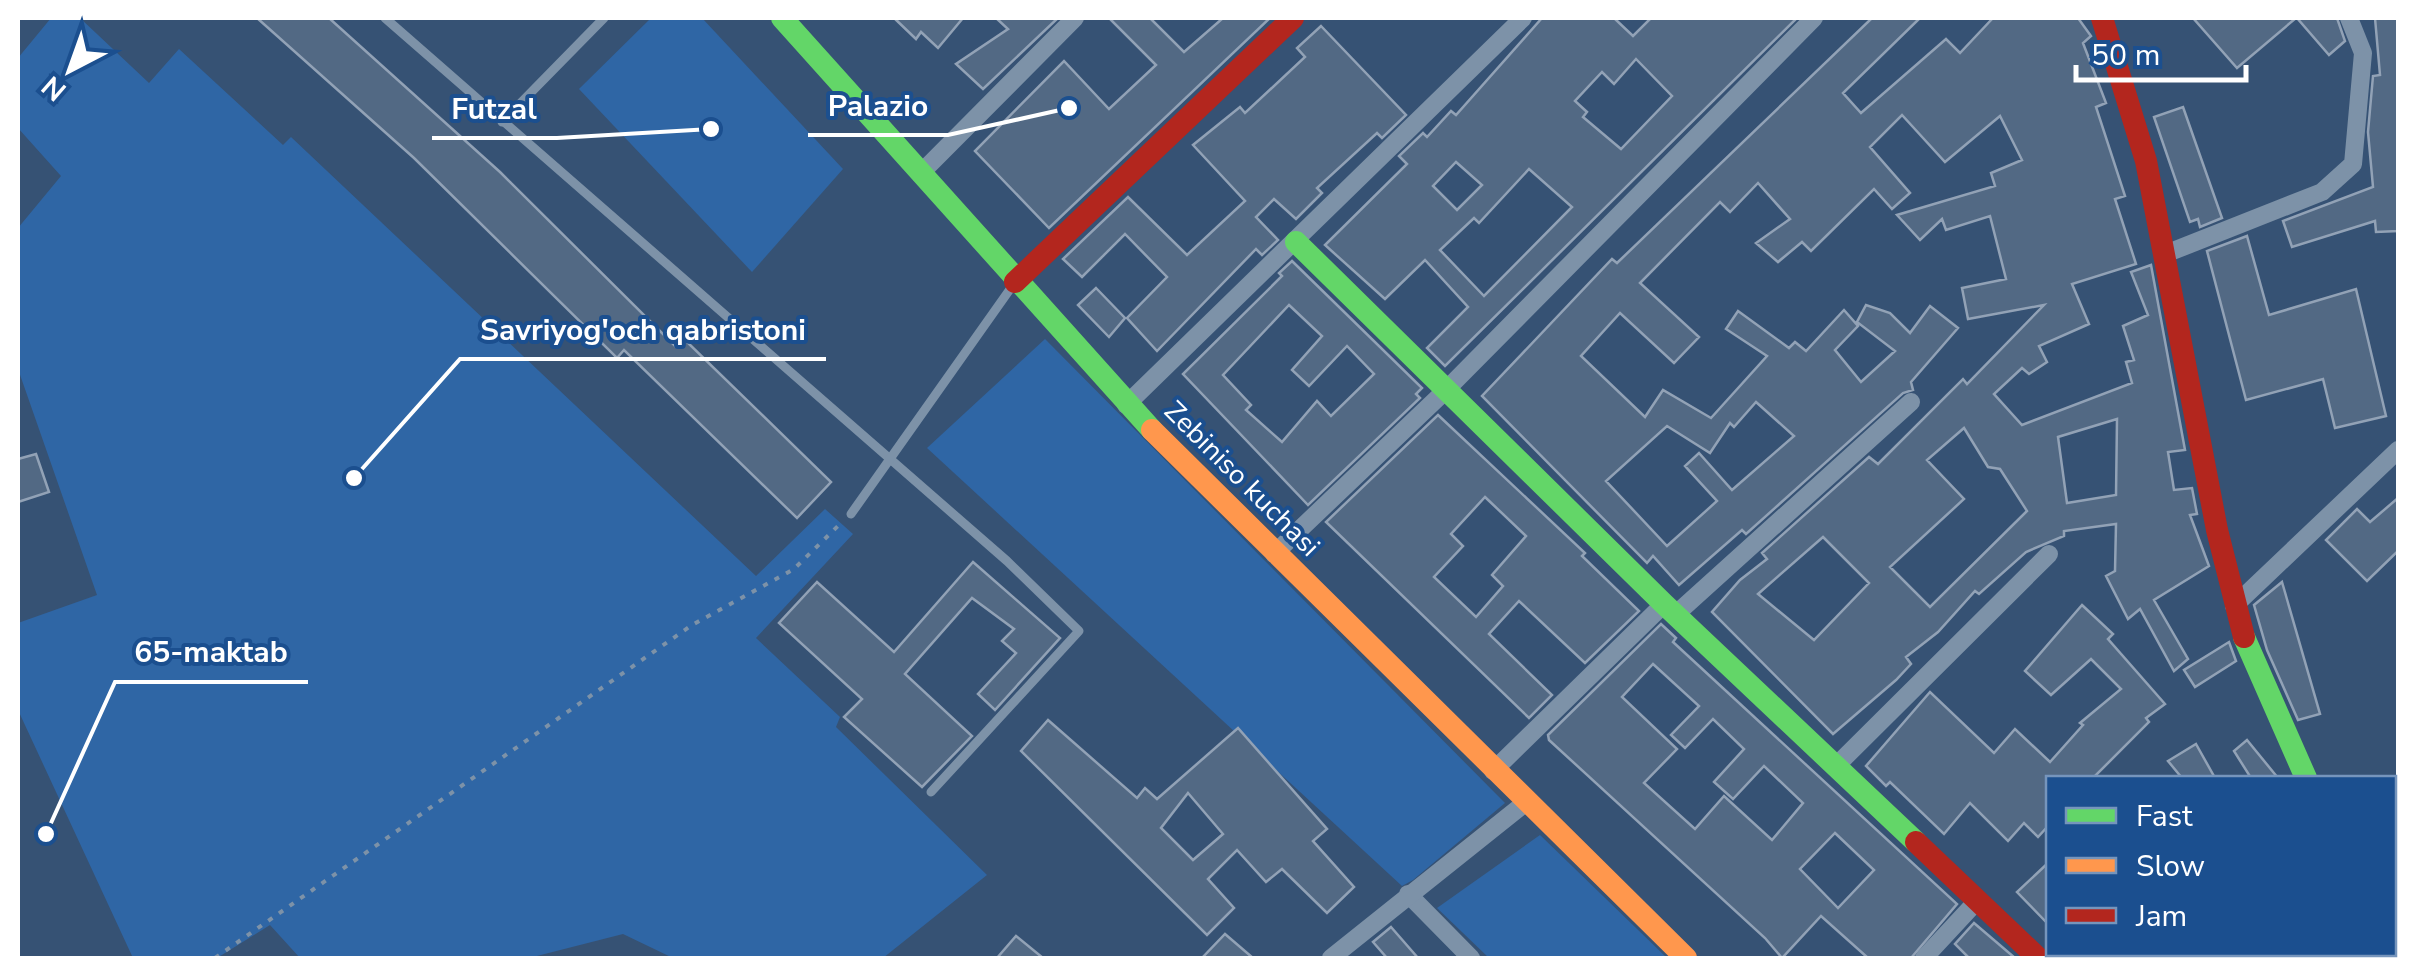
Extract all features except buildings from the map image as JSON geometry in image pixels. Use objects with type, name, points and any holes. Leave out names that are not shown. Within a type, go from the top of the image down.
[{"type":"street","points":[[920,174],[1075,18]]},
{"type":"street","points":[[1015,282],[1293,18]]},
{"type":"street","points":[[1126,405],[1522,18]]},
{"type":"street","points":[[1274,554],[1446,390],[1814,18]]},
{"type":"street","points":[[2102,18],[2116,56],[2165,254],[2234,606],[2305,776]]},
{"type":"street","points":[[2165,254],[2322,192],[2352,164],[2363,54],[2349,18]]},
{"type":"street","name":"Zebiniso kuchasi","points":[[792,21],[920,174],[1126,405],[1686,958]]},
{"type":"street","points":[[1296,242],[1670,610],[2038,958]]},
{"type":"street","points":[[1493,771],[1670,610],[1911,402]]},
{"type":"street","points":[[2234,606],[2398,450]]},
{"type":"street","points":[[1835,767],[2050,554]]},
{"type":"street","points":[[1330,958],[1525,803]]},
{"type":"street","points":[[1408,894],[1471,958]]},
{"type":"street","points":[[1924,958],[1976,902]]},
{"type":"lane","points":[[385,18],[892,459],[1079,631],[931,792]]},
{"type":"lane","points":[[502,122],[604,18]]},
{"type":"lane","points":[[851,514],[1015,282]]},
{"type":"path","points":[[215,958],[692,624],[794,569],[851,514]]},
{"type":"shaded area","points":[[51,18],[80,18],[149,83],[179,49],[283,145],[291,137],[756,576],[825,509],[853,534],[756,638],[840,717],[836,727],[987,875],[883,958],[673,958],[623,934],[529,958],[300,958],[270,925],[217,958],[133,958],[18,710],[18,623],[97,595],[18,369],[18,228],[61,176],[18,128],[18,58]]},
{"type":"shaded area","points":[[651,18],[702,18],[843,169],[752,272],[579,89]]},
{"type":"shaded area","points":[[1045,339],[1505,803],[1413,880],[1402,886],[927,448]]},
{"type":"shaded area","points":[[1540,835],[1667,958],[1489,958],[1437,908]]},
{"type":"traffic: fast","points":[[782,18],[1152,430]]},
{"type":"traffic: fast","points":[[1296,242],[1664,604],[1916,842]]},
{"type":"traffic: fast","points":[[2244,637],[2305,776]]},
{"type":"traffic: slow","points":[[1152,430],[1686,958]]},
{"type":"traffic: jam","points":[[1015,282],[1293,18]]},
{"type":"traffic: jam","points":[[2102,18],[2146,161],[2217,530],[2244,637]]},
{"type":"traffic: jam","points":[[1916,842],[2038,958]]},
{"type":"place","name":"Palazio","points":[[1069,108]]},
{"type":"place","name":"Futzal","points":[[711,129]]},
{"type":"place","name":"Savriyog'och qabristoni","points":[[354,478]]},
{"type":"place","name":"65-maktab","points":[[46,834]]}]
